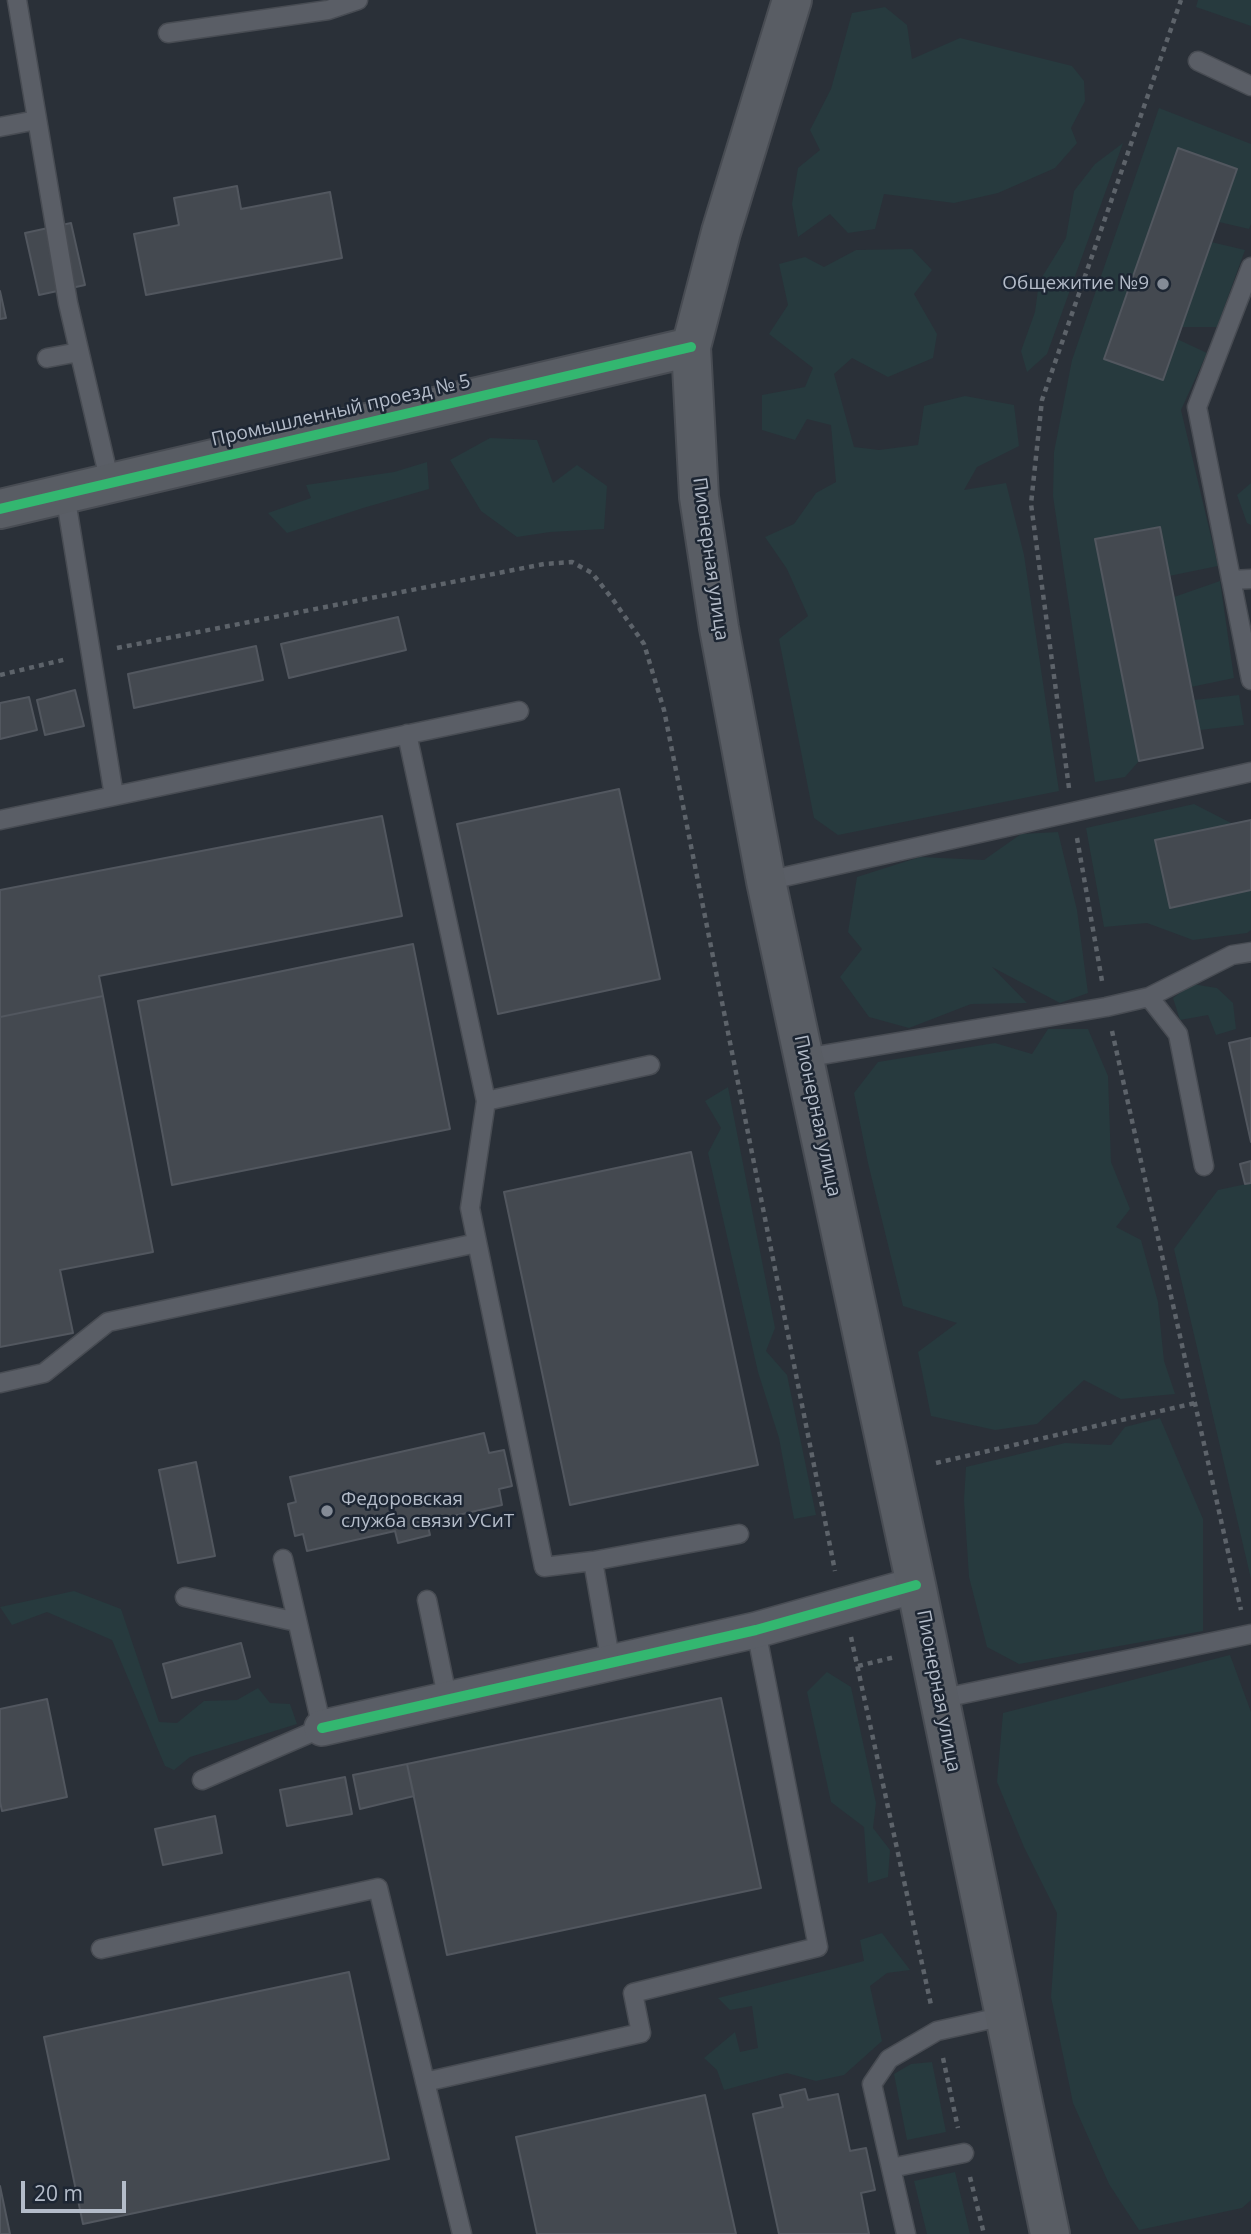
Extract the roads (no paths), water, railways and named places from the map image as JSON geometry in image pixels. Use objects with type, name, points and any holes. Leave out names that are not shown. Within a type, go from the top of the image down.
[{"type":"main road","name":"Пионерная улица","points":[[792,0],[721,232],[691,347],[699,497],[719,628],[766,881],[916,1585],[1050,2234]]},
{"type":"main road","name":"Промышленный проезд № 5","points":[[0,509],[691,347]]},
{"type":"street","points":[[323,1728],[756,1630],[916,1585]]},
{"type":"lane","points":[[17,0],[68,303],[110,483]]},
{"type":"lane","points":[[167,33],[358,0]]},
{"type":"lane","points":[[1198,61],[1251,86]]},
{"type":"lane","points":[[0,127],[37,120]]},
{"type":"lane","points":[[1251,267],[1197,407],[1251,680]]},
{"type":"lane","points":[[47,358],[79,352]]},
{"type":"lane","points":[[65,494],[114,796]]},
{"type":"lane","points":[[1231,580],[1251,579]]},
{"type":"lane","points":[[0,820],[519,711]]},
{"type":"lane","points":[[407,734],[486,1101],[470,1208],[544,1567],[593,1561],[739,1534]]},
{"type":"lane","points":[[766,881],[1251,772]]},
{"type":"lane","points":[[804,1058],[1106,1007],[1149,997],[1232,955],[1251,952]]},
{"type":"lane","points":[[1149,997],[1178,1034],[1204,1166]]},
{"type":"lane","points":[[486,1101],[650,1065]]},
{"type":"lane","points":[[0,1383],[44,1373],[108,1322],[477,1243]]},
{"type":"lane","points":[[202,1780],[323,1728],[283,1559]]},
{"type":"lane","points":[[593,1561],[611,1664]]},
{"type":"lane","points":[[185,1597],[297,1622]]},
{"type":"lane","points":[[427,1600],[448,1701]]},
{"type":"lane","points":[[425,2082],[641,2032],[633,1993],[818,1947],[756,1630]]},
{"type":"lane","points":[[939,1699],[1251,1634]]},
{"type":"lane","points":[[101,1949],[378,1888],[462,2234]]},
{"type":"lane","points":[[906,2234],[872,2084],[889,2059],[937,2031],[1005,2016]]},
{"type":"lane","points":[[891,2168],[964,2153]]},
{"type":"place","name":"Общежитие №9","points":[[1163,284]]},
{"type":"place","name":"Федоровская служба связи УСиТ","points":[[327,1511]]}]
